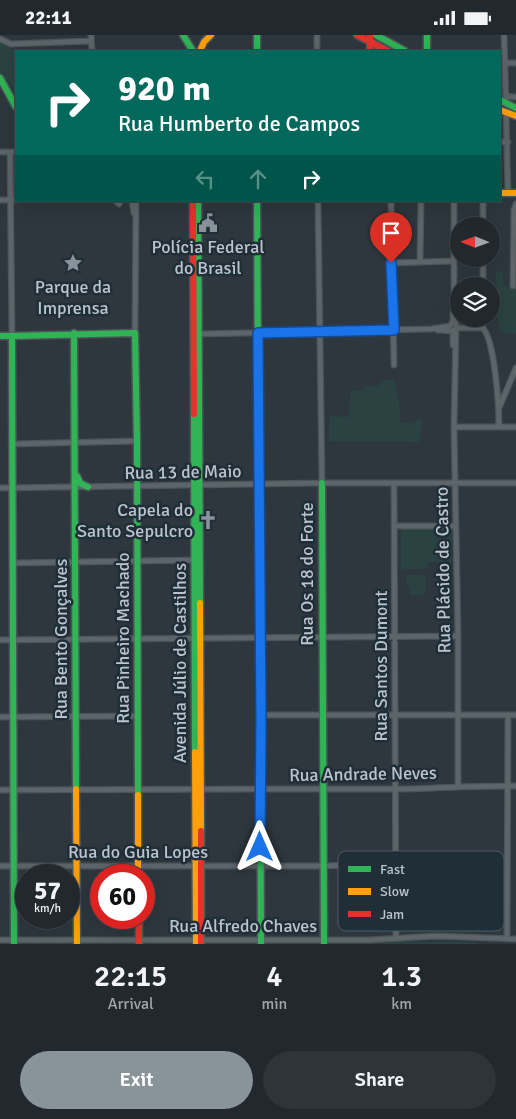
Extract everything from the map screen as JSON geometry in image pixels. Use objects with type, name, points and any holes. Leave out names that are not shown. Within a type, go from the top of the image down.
[{"type":"main road","points":[[183,35],[192,50]]},
{"type":"main road","points":[[200,50],[204,42],[211,35]]},
{"type":"main road","points":[[257,35],[257,50]]},
{"type":"main road","points":[[357,35],[370,38],[387,50]]},
{"type":"main road","points":[[376,35],[404,50]]},
{"type":"main road","points":[[427,35],[427,50]]},
{"type":"main road","points":[[0,78],[15,105]]},
{"type":"main road","points":[[504,100],[516,108]]},
{"type":"main road","points":[[503,111],[516,116]]},
{"type":"main road","points":[[501,193],[516,193]]},
{"type":"main road","name":"Avenida Júlio de Castilhos","points":[[193,202],[198,485],[199,942]]},
{"type":"main road","name":"Avenida Júlio de Castilhos","points":[[196,334],[198,202]]},
{"type":"main road","points":[[257,202],[261,942]]},
{"type":"main road","name":"Rua Bento Gonçalves","points":[[74,333],[76,864]]},
{"type":"main road","points":[[0,336],[136,333]]},
{"type":"main road","name":"Rua Pinheiro Machado","points":[[136,333],[138,864]]},
{"type":"main road","points":[[12,336],[14,942]]},
{"type":"main road","points":[[76,473],[80,483],[88,487]]},
{"type":"main road","name":"Rua Os 18 do Forte","points":[[322,483],[324,942]]},
{"type":"main road","name":"Rua Bento Gonçalves","points":[[77,929],[77,942]]},
{"type":"main road","points":[[138,929],[139,942]]},
{"type":"street","points":[[317,50],[318,35]]},
{"type":"street","points":[[504,35],[504,100],[516,97]]},
{"type":"street","points":[[0,39],[11,44],[91,38]]},
{"type":"street","points":[[505,63],[516,63]]},
{"type":"street","points":[[503,111],[508,142],[508,193]]},
{"type":"street","points":[[501,142],[508,142]]},
{"type":"street","points":[[0,152],[15,152]]},
{"type":"street","points":[[10,152],[12,336]]},
{"type":"street","points":[[0,200],[15,200]]},
{"type":"street","name":"Rua Pinheiro Machado","points":[[132,202],[136,222]]},
{"type":"street","name":"Rua Pinheiro Machado","points":[[136,202],[136,333]]},
{"type":"street","name":"Rua Os 18 do Forte","points":[[319,202],[322,483]]},
{"type":"street","points":[[391,202],[394,365]]},
{"type":"street","points":[[420,262],[421,202]]},
{"type":"street","name":"Rua Plácido de Castro","points":[[452,202],[453,217]]},
{"type":"street","points":[[483,202],[483,217]]},
{"type":"street","points":[[513,285],[514,210],[516,204]]},
{"type":"street","points":[[391,263],[450,261]]},
{"type":"street","points":[[431,329],[450,325]]},
{"type":"street","points":[[196,334],[483,328],[490,343],[499,408],[499,427]]},
{"type":"street","name":"Rua Plácido de Castro","points":[[454,329],[458,786]]},
{"type":"street","points":[[499,408],[516,367]]},
{"type":"street","points":[[454,427],[516,427]]},
{"type":"street","points":[[12,443],[137,441]]},
{"type":"street","name":"Rua 13 de Maio","points":[[0,488],[14,490],[76,487],[322,483],[516,483]]},
{"type":"street","name":"Rua Santos Dumont","points":[[394,483],[396,851]]},
{"type":"street","points":[[394,526],[456,526]]},
{"type":"street","points":[[13,563],[197,560]]},
{"type":"street","points":[[0,640],[458,636]]},
{"type":"street","points":[[261,715],[516,715]]},
{"type":"street","points":[[507,939],[508,715]]},
{"type":"street","points":[[0,717],[138,716]]},
{"type":"street","name":"Rua Andrade Neves","points":[[0,791],[260,788],[395,789],[516,786]]},
{"type":"street","name":"Rua do Guia Lopes","points":[[155,865],[338,865]]},
{"type":"street","name":"Rua do Guia Lopes","points":[[0,866],[14,866]]},
{"type":"street","name":"Rua Santos Dumont","points":[[396,931],[396,938]]},
{"type":"street","name":"Rua Alfredo Chaves","points":[[0,940],[14,942],[324,942],[436,936],[516,939]]},
{"type":"green space","points":[[0,40],[15,52],[15,92],[0,74]]},
{"type":"green space","points":[[496,272],[503,272],[503,286],[516,287],[516,333],[506,333],[500,330],[500,277],[496,277]]},
{"type":"green space","points":[[384,380],[394,380],[399,401],[401,423],[413,423],[417,419],[422,419],[420,442],[329,441],[329,416],[349,417],[351,391],[364,391],[365,386],[378,386]]},
{"type":"green space","points":[[452,528],[452,562],[428,562],[427,569],[401,570],[401,529]]},
{"type":"green space","points":[[407,575],[425,575],[426,585],[417,586],[425,586],[425,595],[410,595],[410,586],[407,586]]},
{"type":"green space","points":[[366,942],[476,942],[476,944],[366,944]]},
{"type":"traffic: fast","points":[[183,35],[192,50]]},
{"type":"traffic: fast","points":[[257,35],[257,50]]},
{"type":"traffic: fast","points":[[376,35],[403,50]]},
{"type":"traffic: fast","points":[[427,35],[427,50]]},
{"type":"traffic: fast","points":[[0,78],[15,105]]},
{"type":"traffic: fast","points":[[501,100],[516,108]]},
{"type":"traffic: fast","points":[[198,202],[200,603]]},
{"type":"traffic: fast","points":[[257,202],[259,543]]},
{"type":"traffic: fast","points":[[74,333],[76,789]]},
{"type":"traffic: fast","points":[[12,336],[135,333],[138,795]]},
{"type":"traffic: fast","points":[[0,336],[12,336],[14,944]]},
{"type":"traffic: fast","points":[[194,414],[195,752]]},
{"type":"traffic: fast","points":[[77,476],[80,483],[88,487]]},
{"type":"traffic: fast","points":[[322,483],[324,944]]},
{"type":"traffic: fast","points":[[260,678],[261,944]]},
{"type":"traffic: slow","points":[[200,50],[204,42],[211,35]]},
{"type":"traffic: slow","points":[[501,110],[516,116]]},
{"type":"traffic: slow","points":[[501,193],[516,193]]},
{"type":"traffic: slow","points":[[200,603],[201,831]]},
{"type":"traffic: slow","points":[[195,752],[196,944]]},
{"type":"traffic: slow","points":[[76,789],[77,944]]},
{"type":"traffic: slow","points":[[138,795],[138,864]]},
{"type":"traffic: jam","points":[[357,35],[386,50]]},
{"type":"traffic: jam","points":[[370,35],[370,50]]},
{"type":"traffic: jam","points":[[193,202],[194,414]]},
{"type":"traffic: jam","points":[[259,543],[260,678]]},
{"type":"traffic: jam","points":[[201,831],[201,944]]},
{"type":"traffic: jam","points":[[139,929],[139,944]]},
{"type":"place","name":"Polícia Federal do Brasil","points":[[208,223]]},
{"type":"place","name":"Parque da Imprensa","points":[[73,263]]},
{"type":"place","name":"Capela do Santo Sepulcro","points":[[208,520]]},
{"type":"route","points":[[260,847],[258,333],[394,330],[391,263]]}]
